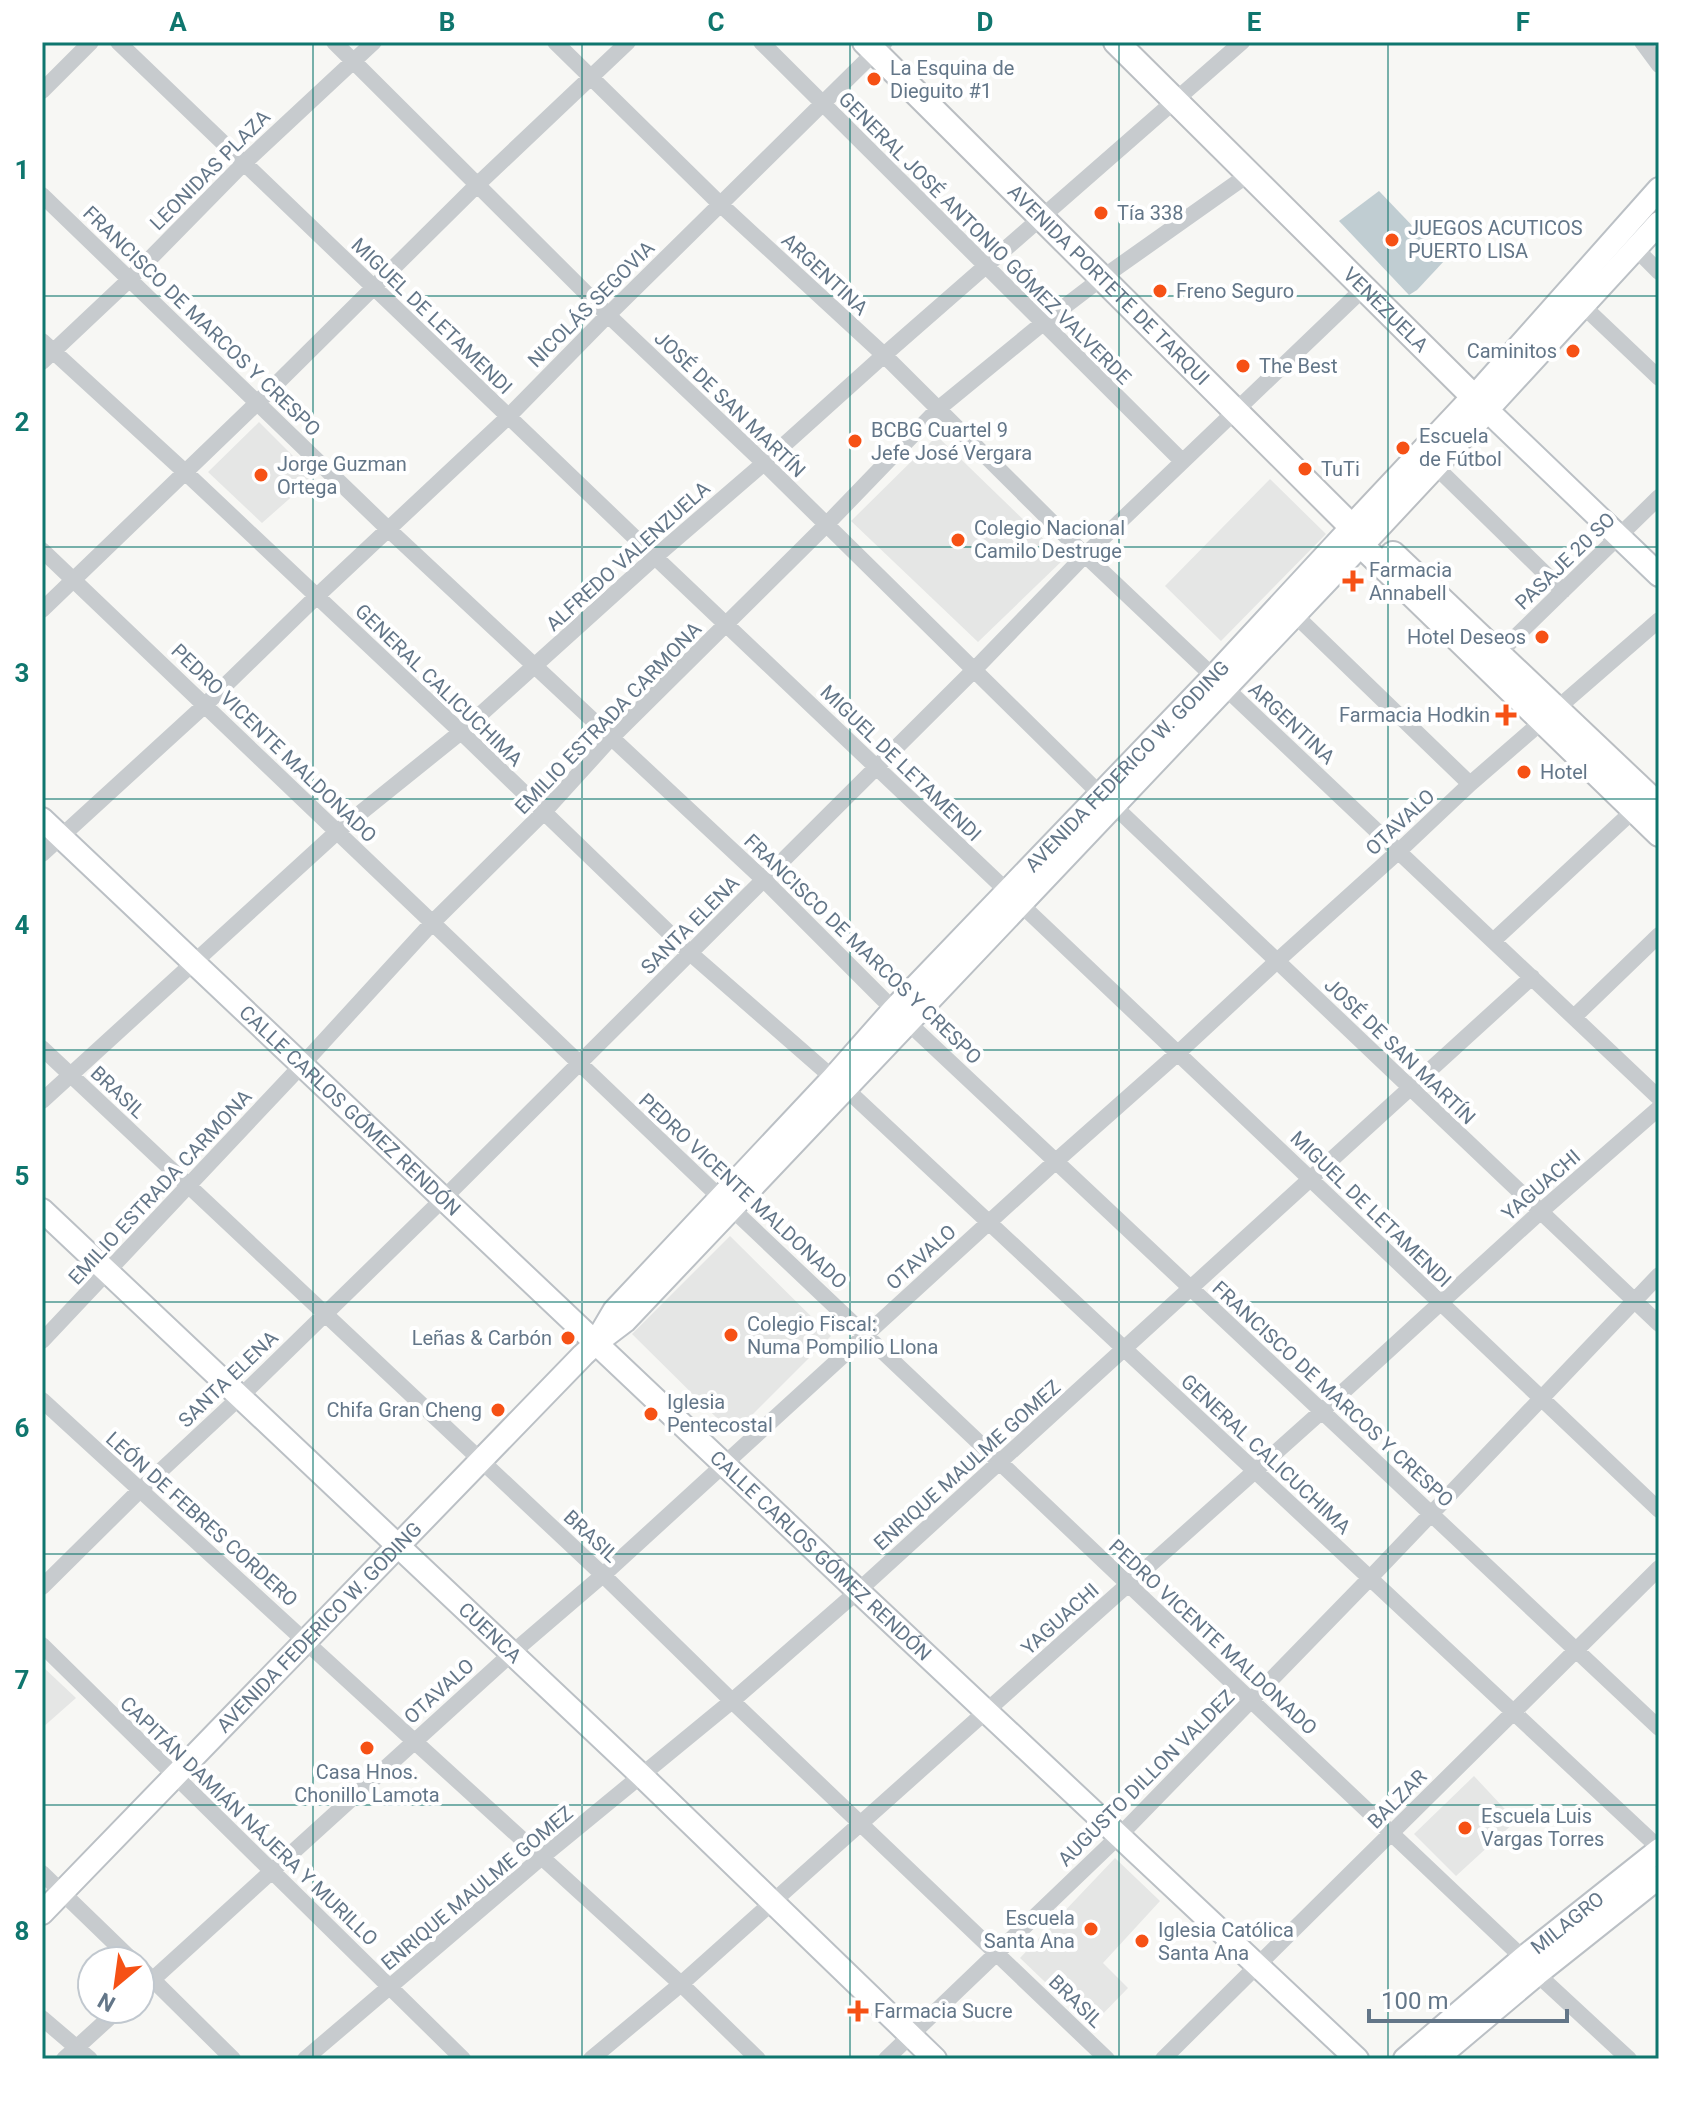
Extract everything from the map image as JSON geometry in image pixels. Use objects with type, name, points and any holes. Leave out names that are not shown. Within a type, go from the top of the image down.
[{"type":"main road","name":"VENEZUELA","points":[[1116,42],[1481,404],[1659,575]]},
{"type":"main road","name":"AVENIDA PORTETE DE TARQUI","points":[[875,45],[1042,218],[1362,536],[1550,715],[1650,801],[1659,834]]},
{"type":"main road","name":"AVENIDA FEDERICO W. GODING","points":[[1221,682],[1296,616],[1362,536],[1435,466],[1481,404],[1583,306],[1659,189]]},
{"type":"main road","name":"AVENIDA FEDERICO W. GODING","points":[[42,1913],[480,1460],[596,1343],[625,1321],[727,1203],[901,1016],[1362,536],[1628,241],[1659,223]]},
{"type":"main road","name":"AVENIDA PORTETE DE TARQUI","points":[[1362,536],[1499,653],[1550,715]]},
{"type":"main road","name":"CALLE CARLOS GÓMEZ RENDÓN","points":[[42,819],[1357,2059]]},
{"type":"main road","name":"CUENCA","points":[[42,1210],[642,1776],[935,2059]]},
{"type":"main road","name":"MILAGRO","points":[[1436,2059],[1530,1966],[1659,1849]]},
{"type":"main road","name":"MILAGRO","points":[[1405,2059],[1530,1966],[1659,1877]]},
{"type":"street","points":[[42,91],[91,42]]},
{"type":"street","name":"MIGUEL DE LETAMENDI","points":[[118,42],[508,417],[1659,1510]]},
{"type":"street","name":"JOSÉ DE SAN MARTÍN","points":[[334,42],[608,315],[764,463],[1107,800],[1659,1324]]},
{"type":"street","name":"LEONIDAS PLAZA","points":[[46,351],[129,280],[243,164],[374,42]]},
{"type":"street","name":"ARGENTINA","points":[[555,42],[720,204],[884,355],[1085,555],[1659,1098]]},
{"type":"street","points":[[42,610],[477,185],[628,42]]},
{"type":"street","name":"GENERAL JOSÉ ANTONIO GÓMEZ VALVERDE","points":[[761,42],[1182,461]]},
{"type":"street","name":"ALFREDO VALENZUELA","points":[[42,1101],[338,831],[461,732],[655,557],[1242,42]]},
{"type":"street","points":[[1646,44],[1659,65]]},
{"type":"street","name":"NICOLÁS SEGOVIA","points":[[42,854],[205,705],[508,417],[822,103],[875,45]]},
{"type":"street","name":"EMILIO ESTRADA CARMONA","points":[[42,1341],[432,923],[938,409],[1102,278],[1249,174]]},
{"type":"street","name":"FRANCISCO DE MARCOS Y CRESPO","points":[[42,195],[388,529],[764,880],[901,1016],[1659,1728]]},
{"type":"street","points":[[1628,241],[1659,272]]},
{"type":"street","name":"SANTA ELENA","points":[[42,1587],[443,1199],[974,670],[1085,555],[1364,288]]},
{"type":"street","points":[[1583,306],[1659,378]]},
{"type":"street","name":"GENERAL CALICUCHIMA","points":[[46,351],[185,472],[690,953],[839,1083],[1659,1849]]},
{"type":"street","points":[[1435,466],[1563,591]]},
{"type":"street","name":"PASAJE 20 SO","points":[[1499,653],[1659,497]]},
{"type":"street","name":"PEDRO VICENTE MALDONADO","points":[[42,550],[1629,2059]]},
{"type":"street","points":[[1296,616],[1470,784]]},
{"type":"street","name":"OTAVALO","points":[[156,1969],[272,1872],[512,1653],[603,1575],[1470,784],[1659,620]]},
{"type":"street","points":[[1493,941],[1650,801]]},
{"type":"street","points":[[1574,1017],[1659,935]]},
{"type":"street","name":"ENRIQUE MAULME GOMEZ","points":[[305,2059],[542,1857],[732,1701],[858,1591],[1532,977]]},
{"type":"street","name":"BRASIL","points":[[42,1048],[603,1575],[1107,2059]]},
{"type":"street","name":"YAGUACHI","points":[[591,2059],[681,1984],[987,1712],[1659,1108]]},
{"type":"street","name":"AUGUSTO DILLON VALDEZ","points":[[886,2059],[1120,1835],[1659,1275]]},
{"type":"street","name":"LEÓN DE FEBRES CORDERO","points":[[42,1400],[681,1984],[758,2059]]},
{"type":"street","name":"BALZAR","points":[[1163,2059],[1659,1568]]},
{"type":"street","name":"CAPITÁN DAMIÁN NÁJERA Y MURILLO","points":[[42,1645],[463,2059]]},
{"type":"street","points":[[42,1873],[117,1945]]},
{"type":"street","points":[[156,1990],[233,2059]]},
{"type":"street","points":[[42,2018],[70,2053],[90,2059]]},
{"type":"street","points":[[70,2053],[101,2025]]},
{"type":"shaded area","name":"JUEGOS ACUTICOS PUERTO LISA","points":[[1379,191],[1445,260],[1409,295],[1339,221]]},
{"type":"shaded area","name":"Jorge Guzman Ortega","points":[[259,422],[314,477],[262,523],[208,472]]},
{"type":"shaded area","name":"Colegio Nacional Camilo Destruge","points":[[937,436],[1064,559],[978,642],[851,521]]},
{"type":"shaded area","points":[[1270,479],[1326,534],[1221,641],[1165,586]]},
{"type":"shaded area","name":"Colegio Fiscal: Numa Pompilio Llona","points":[[730,1236],[831,1336],[733,1434],[632,1334]]},
{"type":"shaded area","points":[[42,1666],[76,1698],[42,1728]]},
{"type":"shaded area","name":"Escuela Luis Vargas Torres","points":[[1474,1776],[1516,1821],[1456,1876],[1414,1834]]},
{"type":"shaded area","name":"Escuela Santa Ana","points":[[1115,1858],[1160,1901],[1103,1963],[1128,1988],[1091,2026],[1020,1958]]},
{"type":"place","name":"La Esquina de Dieguito #1","points":[[874,79]]},
{"type":"place","name":"Tía 338","points":[[1101,213]]},
{"type":"place","name":"JUEGOS ACUTICOS PUERTO LISA","points":[[1392,240]]},
{"type":"place","name":"Freno Seguro","points":[[1160,291]]},
{"type":"place","name":"Caminitos","points":[[1573,351]]},
{"type":"place","name":"The Best","points":[[1243,366]]},
{"type":"place","name":"BCBG Cuartel 9 Jefe José Vergara","points":[[855,441]]},
{"type":"place","name":"Escuela de Fútbol","points":[[1403,448]]},
{"type":"place","name":"TuTi","points":[[1305,469]]},
{"type":"place","name":"Jorge Guzman Ortega","points":[[261,475]]},
{"type":"place","name":"Colegio Nacional Camilo Destruge","points":[[958,540]]},
{"type":"place","name":"Farmacia Annabell","points":[[1353,581]]},
{"type":"place","name":"Hotel Deseos","points":[[1542,637]]},
{"type":"place","name":"Farmacia Hodkin","points":[[1506,715]]},
{"type":"place","name":"Hotel","points":[[1524,772]]},
{"type":"place","name":"Colegio Fiscal: Numa Pompilio Llona","points":[[731,1335]]},
{"type":"place","name":"Leñas & Carbón","points":[[568,1338]]},
{"type":"place","name":"Chifa Gran Cheng","points":[[498,1410]]},
{"type":"place","name":"Iglesia Pentecostal","points":[[651,1414]]},
{"type":"place","name":"Casa Hnos. Chonillo Lamota","points":[[367,1748]]},
{"type":"place","name":"Escuela Luis Vargas Torres","points":[[1465,1828]]},
{"type":"place","name":"Escuela Santa Ana","points":[[1091,1929]]},
{"type":"place","name":"Iglesia Católica Santa Ana","points":[[1142,1941]]},
{"type":"place","name":"Farmacia Sucre","points":[[858,2011]]}]
